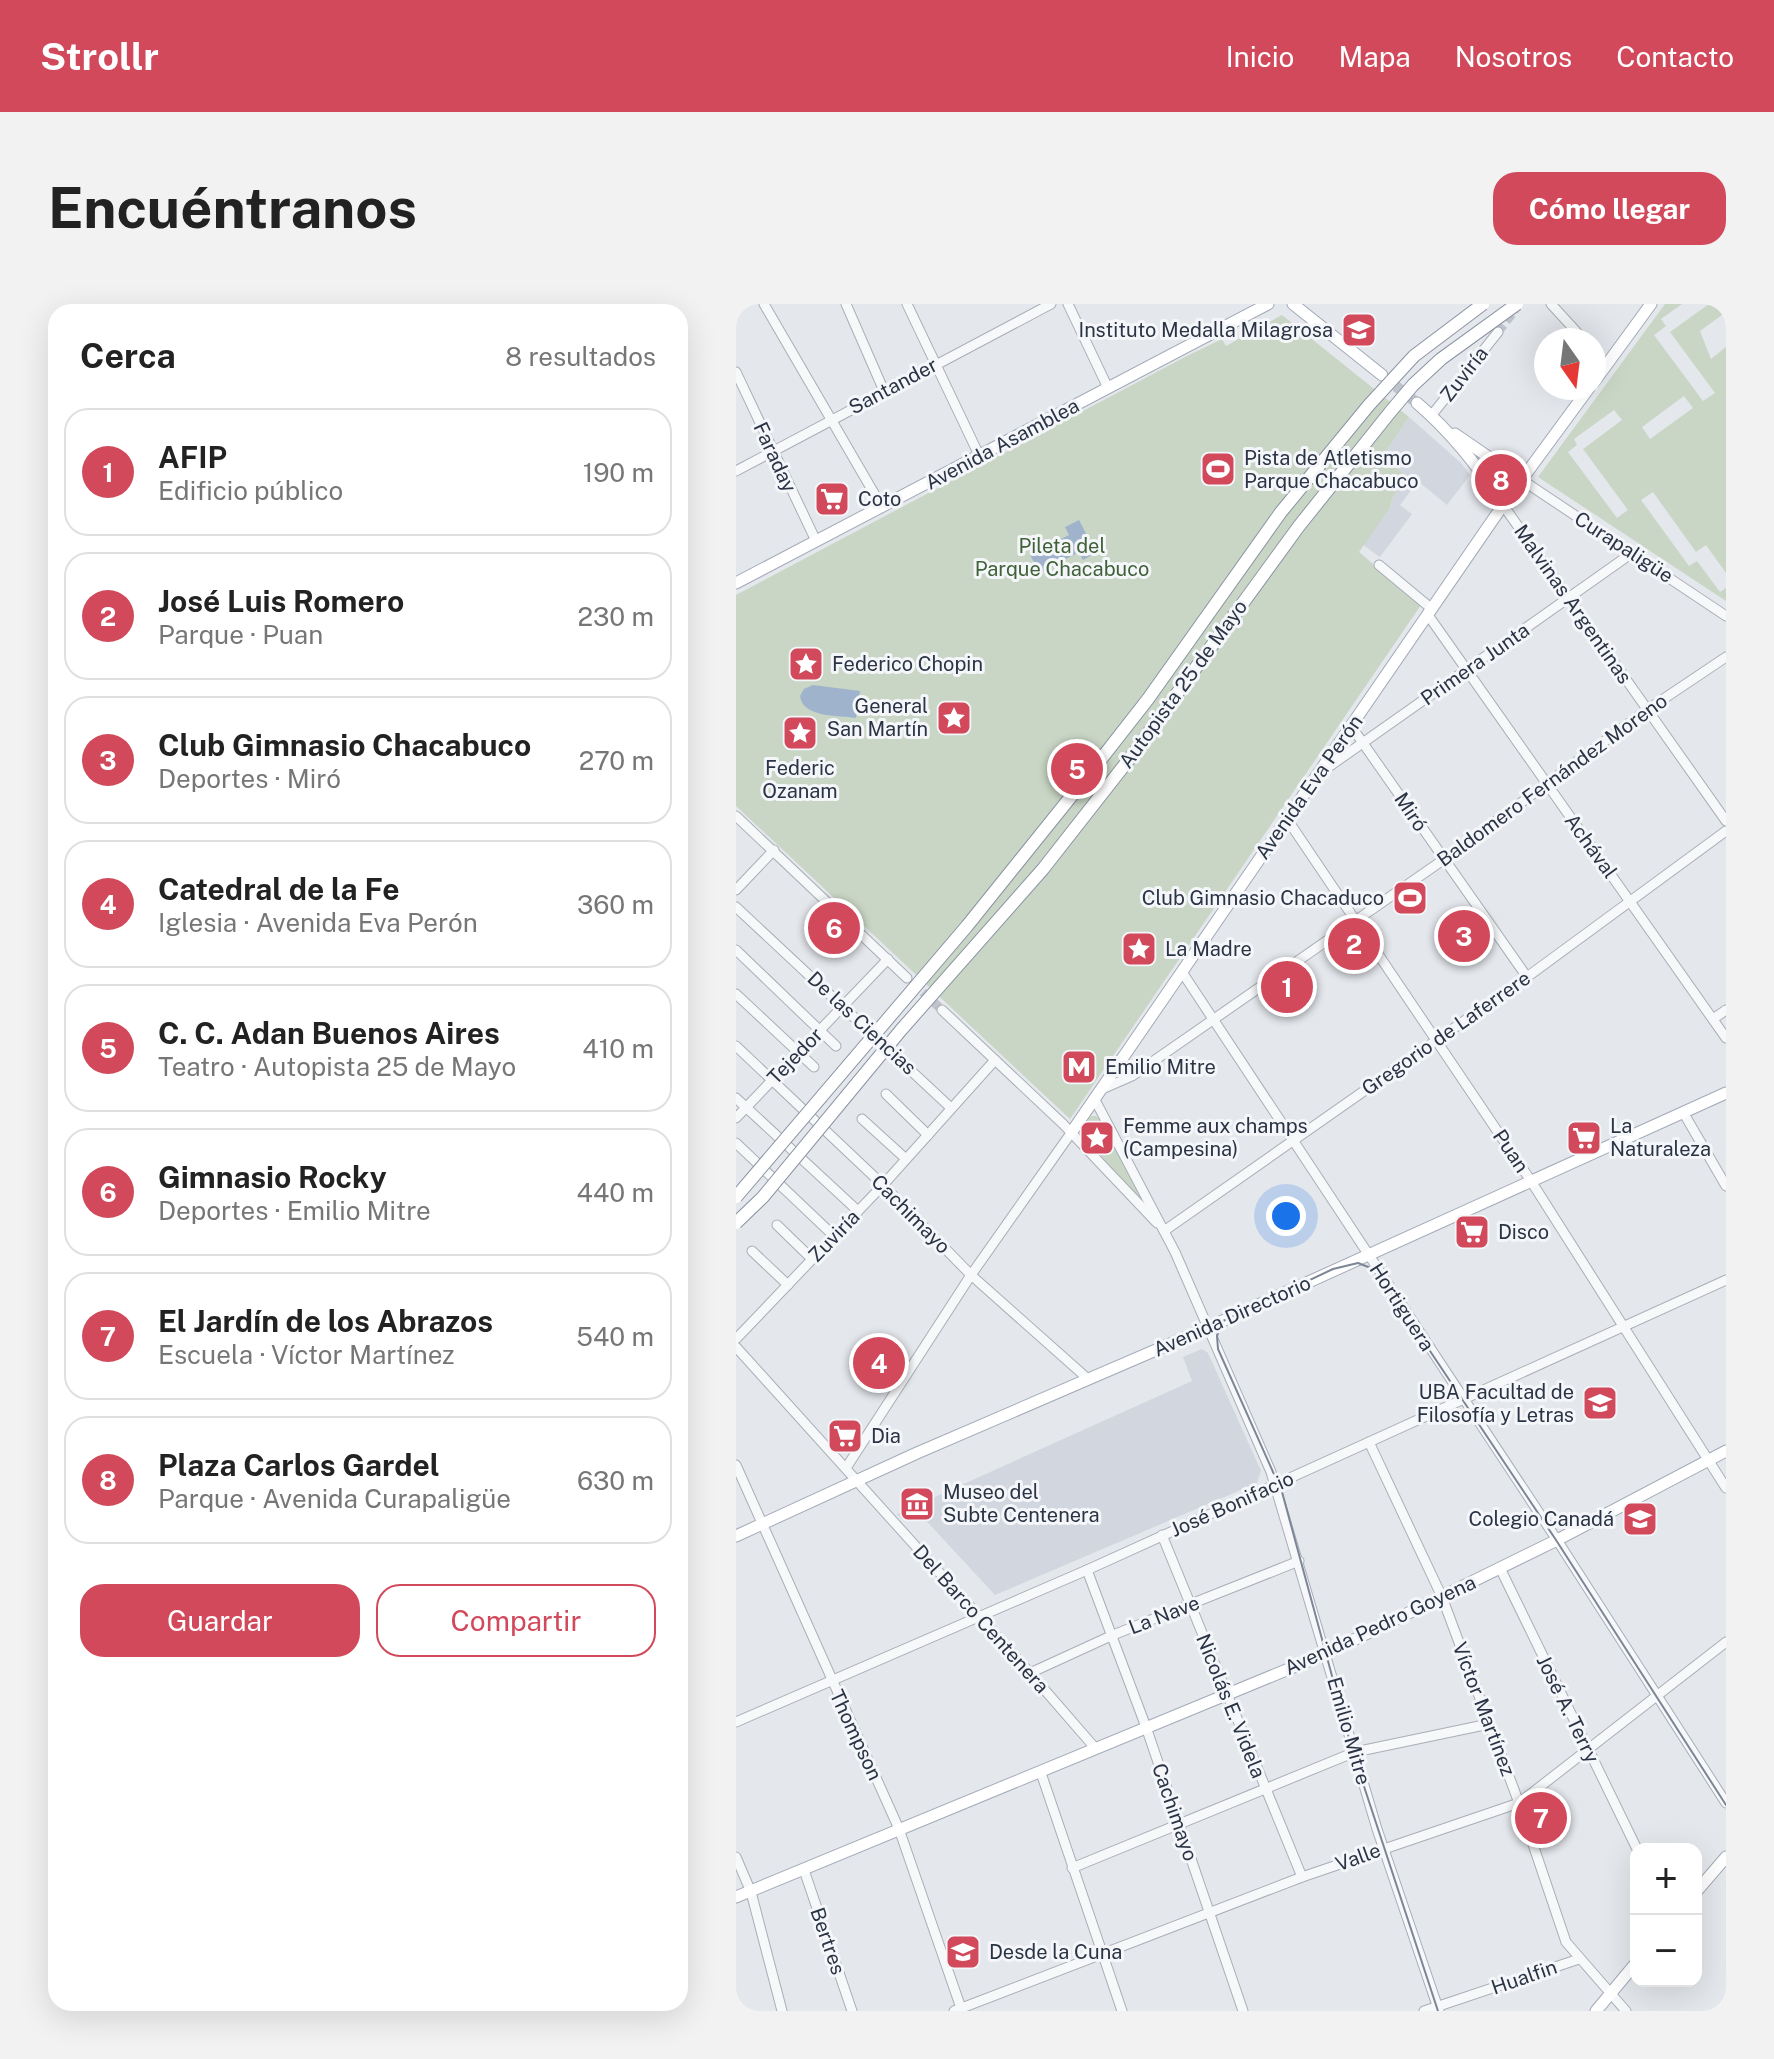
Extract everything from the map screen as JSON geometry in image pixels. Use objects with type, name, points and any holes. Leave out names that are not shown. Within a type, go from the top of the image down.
[{"type":"highway","name":"Autopista 25 de Mayo","points":[[736,1197],[967,926],[1098,763],[1148,699],[1281,512],[1369,405],[1414,356],[1483,304]]},
{"type":"highway","name":"Autopista 25 de Mayo","points":[[736,1223],[763,1197],[901,1030],[1043,869],[1130,758],[1299,526],[1413,385],[1441,359],[1517,304]]},
{"type":"main road","name":"Avenida Asamblea","points":[[736,583],[1268,304]]},
{"type":"main road","points":[[1293,304],[1382,375]]},
{"type":"main road","points":[[1606,365],[1651,304]]},
{"type":"main road","name":"Avenida Eva Perón","points":[[1071,1133],[1503,505],[1580,400]]},
{"type":"main road","points":[[1417,403],[1444,427],[1522,480]]},
{"type":"main road","points":[[1444,427],[1487,479],[1503,505]]},
{"type":"main road","points":[[1487,479],[1490,468],[1501,465]]},
{"type":"main road","name":"Avenida Directorio","points":[[736,1536],[1207,1328],[1726,1093]]},
{"type":"main road","name":"Avenida Pedro Goyena","points":[[736,1897],[904,1827],[923,1824],[1009,1790],[1025,1780],[1146,1727],[1326,1654],[1557,1540],[1726,1451]]},
{"type":"main road","points":[[1702,1885],[1726,1857]]},
{"type":"main road","points":[[1596,2011],[1630,1970]]},
{"type":"street","points":[[764,304],[882,507]]},
{"type":"street","points":[[846,304],[884,391]]},
{"type":"street","points":[[907,304],[979,455]]},
{"type":"street","name":"Santander","points":[[736,471],[1051,304]]},
{"type":"street","points":[[1068,304],[1108,388]]},
{"type":"street","points":[[1551,304],[1573,328]]},
{"type":"street","name":"Zuviría","points":[[1431,416],[1498,332]]},
{"type":"street","name":"Faraday","points":[[736,372],[816,541]]},
{"type":"street","name":"Curapaligüe","points":[[1522,480],[1726,616]]},
{"type":"street","name":"Malvinas Argentinas","points":[[1503,505],[1726,821]]},
{"type":"street","name":"Primera Junta","points":[[1317,775],[1632,553]]},
{"type":"street","name":"Achával","points":[[1379,565],[1430,612],[1546,784],[1726,1038]]},
{"type":"street","name":"Baldomero Fernández Moreno","points":[[1097,1094],[1132,1076],[1356,921],[1647,710],[1726,657]]},
{"type":"street","name":"Miró","points":[[1351,726],[1527,977]]},
{"type":"street","points":[[736,816],[907,978]]},
{"type":"street","name":"Puan","points":[[1287,819],[1531,1181],[1726,1488]]},
{"type":"street","name":"Gregorio de Laferrere","points":[[1164,1231],[1527,977],[1726,831]]},
{"type":"street","points":[[736,890],[774,850]]},
{"type":"street","name":"De las Ciencias","points":[[736,907],[951,1108]]},
{"type":"street","points":[[736,950],[836,1046]]},
{"type":"street","name":"Tejedor","points":[[736,1118],[888,959]]},
{"type":"street","name":"Hortiguera","points":[[1182,972],[1557,1540],[1726,1803]]},
{"type":"street","points":[[736,994],[814,1067]]},
{"type":"street","name":"Emilio Mitre","points":[[942,1010],[1071,1133],[1164,1231]]},
{"type":"street","points":[[1713,1019],[1726,1010]]},
{"type":"street","name":"Cachimayo","points":[[736,1046],[883,1185],[971,1275],[1088,1379]]},
{"type":"street","name":"Zuviría","points":[[736,1339],[883,1185],[995,1060]]},
{"type":"street","points":[[886,1094],[928,1135]]},
{"type":"street","name":"Emilio Mitre","points":[[1097,1094],[1164,1231],[1275,1484],[1383,1847],[1438,2009]]},
{"type":"street","points":[[736,1098],[858,1211]]},
{"type":"street","points":[[1683,1112],[1726,1186]]},
{"type":"street","points":[[862,1119],[906,1159]]},
{"type":"street","name":"Avenida Eva Perón","points":[[846,1468],[971,1275],[1071,1133]]},
{"type":"street","points":[[736,1143],[834,1236]]},
{"type":"street","points":[[777,1225],[812,1259]]},
{"type":"street","points":[[752,1251],[788,1285]]},
{"type":"street","name":"José Bonifacio","points":[[736,1722],[1087,1570],[1726,1280]]},
{"type":"street","name":"Del Barco Centenera","points":[[736,1347],[1096,1749]]},
{"type":"street","name":"Víctor Martínez","points":[[1369,1442],[1442,1597],[1519,1803],[1566,1942],[1626,2011]]},
{"type":"street","name":"Thompson","points":[[736,1465],[831,1681],[904,1827],[959,2010]]},
{"type":"street","name":"Nicolás E. Videla","points":[[1162,1535],[1302,1877]]},
{"type":"street","name":"La Nave","points":[[1030,1673],[1113,1635],[1299,1561]]},
{"type":"street","name":"José A. Terry","points":[[1500,1568],[1634,1843]]},
{"type":"street","name":"Cachimayo","points":[[1087,1570],[1146,1727],[1243,2011]]},
{"type":"street","name":"Valle","points":[[959,2010],[1383,1847],[1519,1803],[1726,1642]]},
{"type":"street","points":[[1072,1868],[1355,1752],[1489,1724]]},
{"type":"street","points":[[1041,1773],[1122,2011]]},
{"type":"street","points":[[736,1857],[751,1892],[782,2011]]},
{"type":"street","name":"Bertres","points":[[804,1870],[852,2011]]},
{"type":"street","name":"Hualfin","points":[[1424,2011],[1438,2009],[1579,1959]]},
{"type":"shaded area","points":[[1409,417],[1461,463],[1470,475],[1447,505],[1418,481],[1400,505],[1412,514],[1380,557],[1363,545],[1390,508],[1392,499],[1407,476],[1382,457]]},
{"type":"shaded area","points":[[1202,1349],[1208,1353],[1261,1471],[1257,1483],[995,1595],[919,1513],[903,1520],[897,1514],[1192,1381],[1183,1357]]},
{"type":"green space","points":[[1665,304],[1682,304],[1661,319],[1666,326],[1654,335],[1703,401],[1715,393],[1670,332],[1709,304],[1723,304],[1726,312],[1700,331],[1711,359],[1726,347],[1726,573],[1706,545],[1696,552],[1653,492],[1641,500],[1689,566],[1697,561],[1720,592],[1726,588],[1726,601],[1538,477],[1595,400],[1606,400],[1606,384]],"holes":[[[1684,396],[1693,408],[1650,439],[1642,427]],[[1614,410],[1622,420],[1583,449],[1628,510],[1617,518],[1568,452],[1577,445],[1574,439]]]},
{"type":"green space","name":"Pileta del Parque Chacabuco","points":[[1282,315],[1409,417],[1382,457],[1407,476],[1392,499],[1390,508],[1359,552],[1421,605],[1070,1119],[736,806],[736,595],[1185,357],[1222,339],[1226,346]]},
{"type":"green space","points":[[1091,1116],[1100,1120],[1156,1220],[1083,1135],[1082,1127]]},
{"type":"water","points":[[1079,520],[1096,553],[1083,560],[1079,552],[1040,573],[1030,555],[1069,535],[1065,527]]},
{"type":"water","points":[[813,685],[860,691],[856,718],[822,714],[807,708],[800,696],[804,689]]},
{"type":"tunnel","points":[[1498,332],[1515,310]]},
{"type":"tunnel","points":[[1383,376],[1417,403]]},
{"type":"tunnel","points":[[913,983],[942,1010]]},
{"type":"tram line","points":[[1438,2011],[1353,1753],[1282,1492],[1218,1349],[1217,1336],[1223,1321],[1333,1269],[1358,1263],[1376,1270],[1556,1540],[1726,1805]]},
{"type":"place","name":"Instituto Medalla Milagrosa","points":[[1359,330]]},
{"type":"place","name":"Pista de Atletismo Parque Chacabuco","points":[[1218,469]]},
{"type":"place","name":"Plaza Carlos Gardel","points":[[1501,480]]},
{"type":"place","name":"Coto","points":[[832,499]]},
{"type":"place","name":"Federico Chopin","points":[[806,664]]},
{"type":"place","name":"General San Martín","points":[[954,718]]},
{"type":"place","name":"Federic Ozanam","points":[[800,733]]},
{"type":"place","name":"C. C. Adan Buenos Aires","points":[[1077,769]]},
{"type":"place","name":"Club Gimnasio Chacaduco","points":[[1410,898]]},
{"type":"place","name":"Gimnasio Rocky","points":[[834,928]]},
{"type":"place","name":"Club Gimnasio Chacabuco","points":[[1464,936]]},
{"type":"place","name":"José Luis Romero","points":[[1354,944]]},
{"type":"place","name":"La Madre","points":[[1139,949]]},
{"type":"place","name":"AFIP","points":[[1287,987]]},
{"type":"place","name":"Emilio Mitre","points":[[1079,1067]]},
{"type":"place","name":"Femme aux champs (Campesina)","points":[[1097,1138]]},
{"type":"place","name":"La Naturaleza","points":[[1584,1138]]},
{"type":"place","name":"Disco","points":[[1472,1232]]},
{"type":"place","name":"Catedral de la Fe","points":[[879,1363]]},
{"type":"place","name":"UBA Facultad de Filosofía y Letras","points":[[1600,1403]]},
{"type":"place","name":"Dia","points":[[845,1436]]},
{"type":"place","name":"Museo del Subte Centenera","points":[[917,1504]]},
{"type":"place","name":"Colegio Canadá","points":[[1640,1519]]},
{"type":"place","name":"El Jardín de los Abrazos","points":[[1541,1818]]},
{"type":"place","name":"Desde la Cuna","points":[[963,1952]]}]
